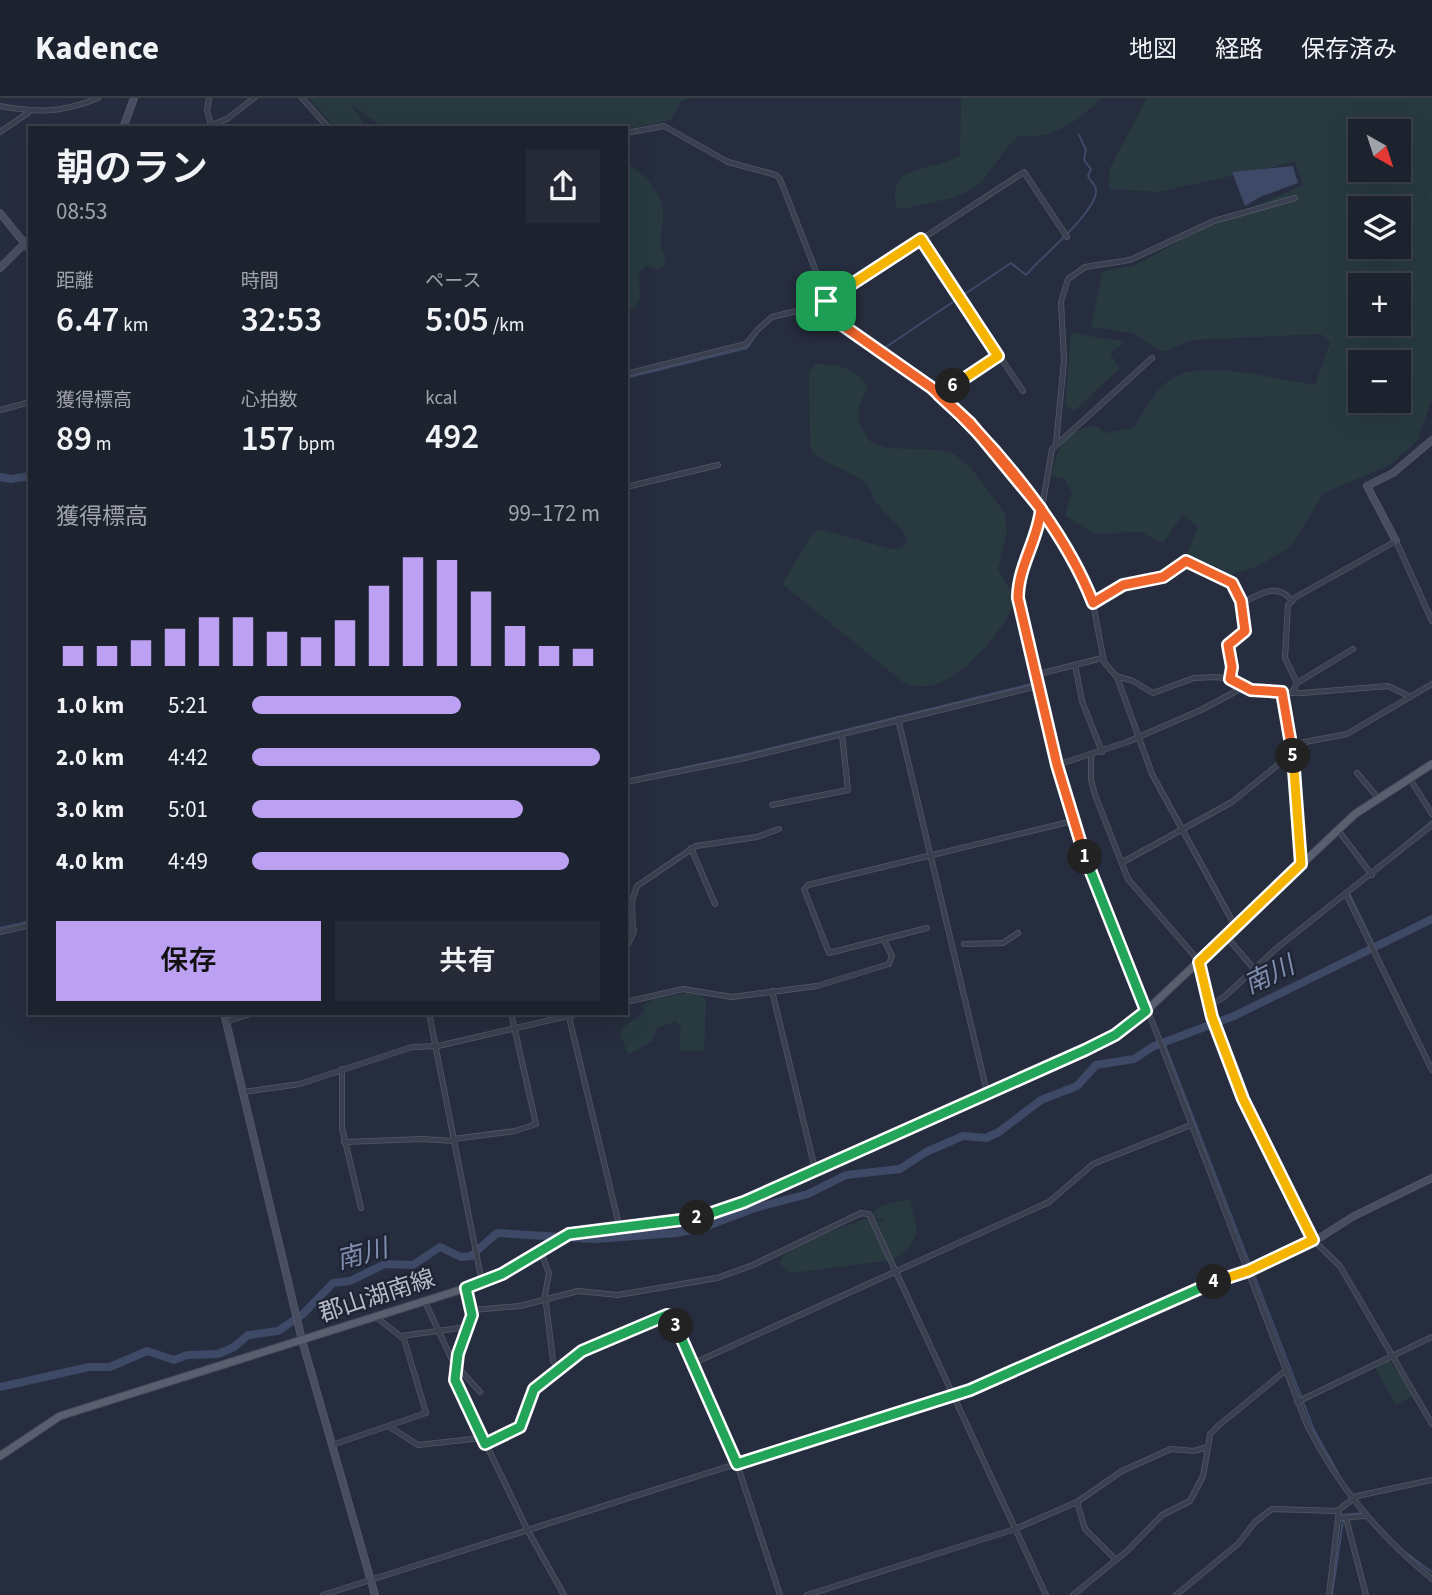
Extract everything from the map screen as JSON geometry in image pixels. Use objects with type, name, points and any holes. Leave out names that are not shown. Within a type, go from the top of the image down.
[{"type":"main road","name":"郡山湖南線","points":[[0,1457],[60,1416],[482,1283],[569,1234],[707,1216],[816,1170],[1115,1035],[1146,1011],[1338,830],[1378,797],[1432,764]]},
{"type":"street","points":[[0,106],[28,112],[70,110],[98,98]]},
{"type":"street","points":[[123,126],[134,98]]},
{"type":"street","points":[[209,98],[207,110],[211,125],[228,119],[254,98]]},
{"type":"street","points":[[302,98],[328,126]]},
{"type":"street","points":[[0,132],[28,112]]},
{"type":"street","points":[[628,133],[664,127],[727,162],[778,177],[826,301],[838,322],[939,395],[970,423],[1041,509],[1093,603],[1102,658],[1117,677],[1152,774],[1235,927]]},
{"type":"street","points":[[628,374],[750,343],[757,330],[772,317],[826,301],[1024,172],[1067,237]]},
{"type":"street","points":[[1295,198],[1214,221],[1130,260],[1085,267],[1068,279],[1060,302],[1064,361],[1056,444],[1050,458],[1041,509],[1018,585],[1018,598],[1057,765],[1073,821],[1125,963],[1323,1458],[1364,1517],[1432,1579]]},
{"type":"street","points":[[0,213],[27,241],[0,268]]},
{"type":"street","points":[[921,239],[1023,391]]},
{"type":"street","points":[[939,395],[998,356]]},
{"type":"street","points":[[1056,444],[1152,358]]},
{"type":"street","points":[[0,410],[28,403]]},
{"type":"street","points":[[1432,440],[1393,473],[1367,486],[1429,605],[1432,621]]},
{"type":"street","points":[[628,487],[718,465]]},
{"type":"street","points":[[1297,683],[1285,657],[1286,611],[1292,601],[1396,541]]},
{"type":"street","points":[[1093,603],[1123,585],[1163,577],[1186,561],[1229,579],[1241,603],[1245,634],[1229,643],[1232,667],[1230,679]]},
{"type":"street","points":[[1241,603],[1276,589],[1284,591],[1292,601]]},
{"type":"street","points":[[1292,693],[1297,683],[1353,649]]},
{"type":"street","points":[[1035,675],[1102,658]]},
{"type":"street","points":[[1075,665],[1084,707],[1101,752]]},
{"type":"street","points":[[1117,677],[1133,681],[1153,693],[1194,678],[1230,679],[1244,687],[1292,693],[1388,686],[1411,697]]},
{"type":"street","points":[[1289,745],[1347,734],[1432,684]]},
{"type":"street","points":[[628,782],[842,735],[1038,686]]},
{"type":"street","points":[[1057,765],[1091,756],[1139,737],[1202,710],[1244,687]]},
{"type":"street","points":[[1282,692],[1293,757],[1301,864]]},
{"type":"street","points":[[898,719],[987,1093]]},
{"type":"street","points":[[772,805],[848,790],[842,735]]},
{"type":"street","points":[[1091,756],[1091,780],[1095,795],[1128,879],[1199,962],[1214,1024],[1243,1099],[1313,1240],[1340,1266],[1432,1424]]},
{"type":"street","points":[[1123,862],[1232,802],[1279,764],[1293,757]]},
{"type":"street","points":[[1357,773],[1378,797]]},
{"type":"street","points":[[1409,778],[1432,814]]},
{"type":"street","points":[[927,928],[833,953],[827,951],[804,889],[807,885],[1073,821]]},
{"type":"street","points":[[1209,1006],[1224,997],[1254,969],[1432,825]]},
{"type":"street","points":[[628,944],[634,930],[634,888],[691,848],[757,837],[779,829]]},
{"type":"street","points":[[1338,830],[1372,875]]},
{"type":"street","points":[[691,848],[715,904]]},
{"type":"street","points":[[1346,894],[1432,1070]]},
{"type":"street","points":[[0,932],[28,925]]},
{"type":"street","points":[[628,932],[634,930]]},
{"type":"street","points":[[964,944],[1003,943],[1018,933]]},
{"type":"street","points":[[1226,936],[1254,969]]},
{"type":"street","points":[[628,1002],[683,989],[732,997],[817,986],[881,968],[893,960],[884,940]]},
{"type":"street","points":[[772,991],[816,1170]]},
{"type":"street","points":[[224,1015],[302,1340],[375,1595]]},
{"type":"street","points":[[226,1021],[246,1015]]},
{"type":"street","points":[[429,1015],[482,1283]]},
{"type":"street","points":[[344,1142],[454,1140],[515,1131],[536,1124],[512,1015]]},
{"type":"street","points":[[243,1092],[286,1087],[412,1046],[435,1046],[569,1015],[620,1229]]},
{"type":"street","points":[[342,1069],[344,1142],[361,1208]]},
{"type":"street","points":[[694,1363],[1049,1202],[1098,1161],[1191,1125]]},
{"type":"street","points":[[323,1595],[955,1395],[1248,1270],[1313,1240],[1432,1178]]},
{"type":"street","points":[[472,1310],[520,1306],[578,1291],[618,1295],[717,1278],[753,1265],[813,1233],[863,1212],[872,1217],[1045,1595]]},
{"type":"street","points":[[540,1250],[549,1273],[545,1298],[553,1361],[559,1369]]},
{"type":"street","points":[[466,1288],[472,1310],[456,1365],[455,1380],[528,1531],[564,1595]]},
{"type":"street","points":[[425,1301],[456,1365],[480,1392]]},
{"type":"street","points":[[485,1444],[520,1427],[534,1389],[594,1343],[615,1339],[667,1315],[671,1316],[737,1464],[780,1595]]},
{"type":"street","points":[[332,1445],[424,1415],[426,1411],[401,1336],[376,1317]]},
{"type":"street","points":[[401,1336],[468,1327]]},
{"type":"street","points":[[1300,1401],[1432,1337]]},
{"type":"street","points":[[1073,1595],[1116,1560],[1161,1515],[1190,1501],[1203,1476],[1210,1434],[1286,1370]]},
{"type":"street","points":[[390,1427],[418,1446],[482,1438]]},
{"type":"street","points":[[807,1595],[1015,1528],[1077,1502],[1122,1471],[1171,1449],[1194,1451],[1208,1447]]},
{"type":"street","points":[[1176,1595],[1238,1544],[1268,1511],[1281,1507],[1339,1510],[1353,1498],[1432,1480]]},
{"type":"street","points":[[1077,1502],[1085,1530],[1116,1560]]},
{"type":"street","points":[[1329,1595],[1339,1510]]},
{"type":"street","points":[[1339,1518],[1364,1517]]},
{"type":"street","points":[[1346,1518],[1366,1595]]},
{"type":"shaded area","points":[[309,98],[689,98],[682,101],[671,120],[628,129],[628,126],[378,124],[350,103],[366,126],[334,126]]},
{"type":"shaded area","points":[[961,98],[1102,98],[1074,121],[1054,132],[1019,136],[987,175],[968,191],[905,209],[896,207],[895,192],[905,175],[960,155]]},
{"type":"shaded area","points":[[1147,98],[1432,98],[1432,399],[1417,441],[1390,465],[1324,493],[1291,546],[1257,567],[1232,574],[1187,554],[1198,527],[1183,514],[1163,543],[1140,532],[1094,534],[1065,515],[1072,493],[1064,479],[1051,476],[1056,456],[1070,435],[1097,426],[1105,433],[1134,428],[1158,391],[1179,375],[1193,371],[1228,371],[1315,385],[1330,343],[1321,334],[1192,340],[1163,352],[1133,333],[1091,327],[1103,271],[1133,266],[1193,234],[1303,185],[1295,162],[1158,192],[1109,189],[1110,168]]},
{"type":"shaded area","points":[[628,164],[647,179],[657,192],[663,216],[661,245],[665,266],[657,269],[646,266],[639,273],[640,299],[635,308],[628,311]]},
{"type":"shaded area","points":[[1071,333],[1125,342],[1110,354],[1120,368],[1074,411],[1065,405]]},
{"type":"shaded area","points":[[816,364],[846,368],[863,380],[867,387],[858,416],[872,443],[887,448],[939,450],[954,454],[971,468],[1005,513],[1007,530],[998,569],[1016,601],[1006,620],[975,658],[948,679],[933,685],[918,686],[903,682],[782,584],[812,534],[820,529],[891,549],[902,547],[908,541],[862,480],[825,461],[810,448],[809,371]]},
{"type":"shaded area","points":[[687,993],[702,995],[706,1000],[704,1051],[679,1051],[681,1028],[676,1021],[657,1028],[652,1041],[628,1055],[620,1033],[624,1026],[644,1013],[643,1005],[654,999]]},
{"type":"shaded area","points":[[910,1199],[917,1233],[908,1249],[893,1260],[792,1273],[779,1264],[784,1254],[814,1238],[864,1219],[883,1222],[884,1219],[875,1220],[872,1213],[882,1205]]},
{"type":"shaded area","points":[[1389,1360],[1414,1395],[1396,1405],[1375,1367]]},
{"type":"water","points":[[1293,166],[1298,183],[1260,197],[1245,206],[1232,172]]},
{"type":"waterway","points":[[842,320],[883,349],[1011,263],[1026,275],[1078,222],[1094,199],[1096,188],[1088,176],[1091,169],[1084,160],[1086,150],[1079,135]]},
{"type":"waterway","points":[[793,314],[829,307]]},
{"type":"waterway","points":[[628,378],[747,348],[759,331]]},
{"type":"waterway","points":[[0,477],[11,479],[28,476]]},
{"type":"waterway","points":[[628,780],[752,753],[1043,681]]},
{"type":"waterway","points":[[1395,852],[1432,821]]},
{"type":"waterway","points":[[1350,895],[1375,947]]},
{"type":"waterway","name":"南川","points":[[0,1387],[89,1367],[110,1367],[147,1351],[174,1360],[187,1355],[218,1354],[234,1347],[248,1335],[278,1331],[303,1314],[333,1283],[350,1281],[385,1264],[413,1265],[440,1247],[461,1257],[471,1256],[497,1233],[596,1239],[676,1233],[702,1228],[755,1208],[808,1194],[846,1175],[900,1169],[926,1152],[963,1136],[986,1138],[999,1132],[1041,1100],[1077,1086],[1096,1065],[1134,1059],[1154,1046],[1234,1016],[1432,919]]},
{"type":"waterway","points":[[0,928],[28,921]]},
{"type":"waterway","points":[[1164,1042],[1251,1267]]},
{"type":"waterway","points":[[1253,1272],[1314,1430],[1338,1473]]},
{"type":"waterway","points":[[1343,1515],[1362,1513]]},
{"type":"waterway","points":[[1332,1595],[1343,1521]]},
{"type":"waterway","points":[[1405,1552],[1432,1572]]},
{"type":"route","points":[[826,301],[838,322],[877,352],[932,388],[939,395],[966,419],[970,423],[976,430],[991,451],[1041,509],[1038,529],[1020,577],[1018,598],[1057,765],[1073,821],[1105,912],[1146,1011],[1115,1035],[1085,1050],[744,1202],[687,1221],[569,1234],[502,1274],[466,1288],[472,1315],[458,1354],[455,1380],[485,1444],[520,1427],[534,1389],[582,1351],[594,1343],[615,1339],[667,1315],[671,1316],[694,1363],[737,1464],[970,1390],[1231,1274],[1247,1269],[1248,1271],[1313,1240],[1243,1099],[1212,1017],[1199,962],[1301,864],[1293,757],[1287,737],[1282,692],[1251,690],[1230,679],[1232,658],[1229,641],[1245,634],[1241,601],[1236,588],[1229,579],[1186,561],[1163,577],[1123,585],[1093,603],[1050,524],[1041,509],[1036,502],[991,451],[970,423],[939,395],[998,356],[921,239],[826,301]]}]
